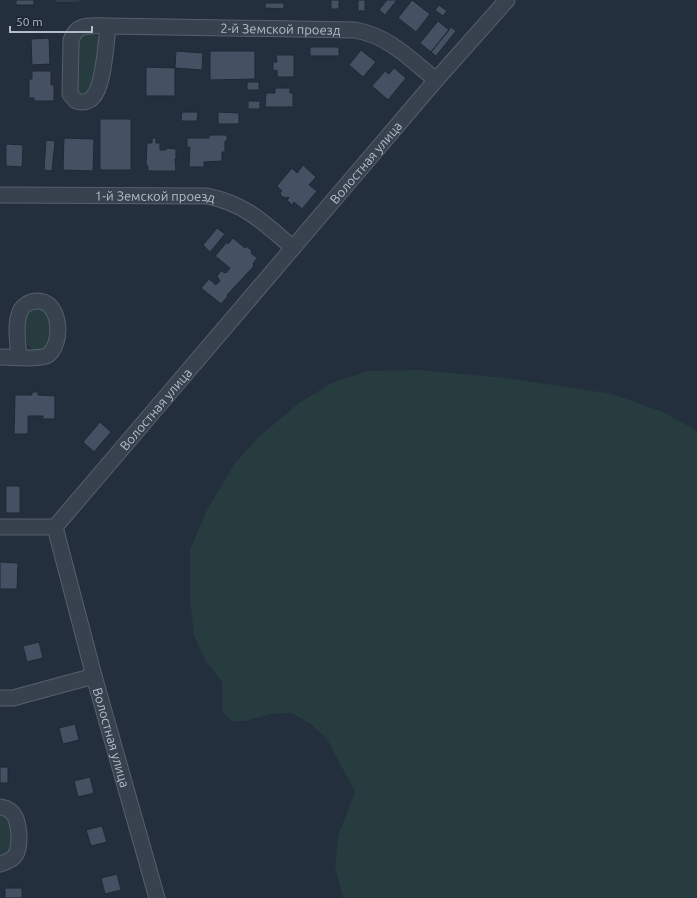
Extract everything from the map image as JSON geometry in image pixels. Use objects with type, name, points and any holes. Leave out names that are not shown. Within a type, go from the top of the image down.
[{"type":"street","name":"Волостная улица","points":[[157,898],[94,676],[55,528],[436,80],[506,0]]},
{"type":"street","name":"2-й Земской проезд","points":[[108,26],[99,87],[93,97],[89,100],[85,102],[76,101],[70,94],[71,40],[74,33],[82,27],[108,26],[355,30],[373,34],[392,44],[436,80]]},
{"type":"street","name":"1-й Земской проезд","points":[[0,195],[207,196],[221,199],[246,209],[293,248]]},
{"type":"street","points":[[0,358],[19,357]]},
{"type":"street","points":[[0,527],[55,528]]},
{"type":"street","points":[[0,698],[13,698],[94,676]]},
{"type":"street","points":[[0,807],[6,808],[17,818],[19,843],[18,850],[14,857],[8,862],[0,864]]},
{"type":"green space","points":[[90,31],[98,37],[100,41],[94,84],[90,93],[79,97],[74,89],[77,36]]},
{"type":"green space","points":[[37,309],[41,310],[48,316],[49,321],[49,335],[46,346],[40,349],[31,348],[27,344],[23,329],[25,319],[28,314]]},
{"type":"green space","points":[[419,370],[514,379],[612,394],[663,412],[697,431],[697,898],[343,898],[335,867],[338,836],[355,792],[327,739],[311,724],[291,713],[271,714],[245,721],[232,721],[223,712],[222,682],[206,661],[194,636],[190,597],[190,550],[206,512],[235,463],[260,436],[299,403],[332,383],[368,371]]},
{"type":"green space","points":[[0,814],[7,816],[11,821],[12,841],[8,850],[0,854]]},
{"type":"building","points":[[16,0],[34,0],[34,5],[16,5]]},
{"type":"building","points":[[55,0],[80,0],[80,2],[55,2]]},
{"type":"building","points":[[331,0],[339,0],[339,9],[331,9]]},
{"type":"building","points":[[358,0],[365,0],[365,11],[358,11]]},
{"type":"building","points":[[387,0],[397,0],[385,15],[379,10]]},
{"type":"building","points":[[412,0],[430,14],[416,32],[398,18]]},
{"type":"building","points":[[265,3],[284,3],[284,9],[265,8]]},
{"type":"building","points":[[439,5],[447,11],[443,16],[435,10]]},
{"type":"building","points":[[438,21],[449,30],[431,52],[420,43]]},
{"type":"building","points":[[451,27],[456,31],[436,56],[431,52]]},
{"type":"building","points":[[49,38],[50,64],[32,65],[31,39]]},
{"type":"building","points":[[310,47],[339,47],[339,56],[310,56]]},
{"type":"building","points":[[361,50],[376,62],[363,77],[349,65]]},
{"type":"building","points":[[176,51],[203,53],[202,70],[175,68]]},
{"type":"building","points":[[210,51],[255,51],[255,79],[210,80]]},
{"type":"building","points":[[276,55],[294,55],[294,77],[277,77],[277,70],[273,71],[273,62],[277,62]]},
{"type":"building","points":[[146,67],[175,68],[175,96],[146,96]]},
{"type":"building","points":[[394,68],[406,78],[388,100],[372,86],[385,71],[389,74]]},
{"type":"building","points":[[32,71],[51,71],[51,85],[54,85],[54,101],[34,101],[34,98],[29,98],[29,79],[32,79]]},
{"type":"building","points":[[247,82],[259,82],[259,90],[247,90]]},
{"type":"building","points":[[275,88],[290,88],[290,93],[293,93],[293,107],[265,107],[266,93],[275,93]]},
{"type":"building","points":[[248,101],[260,101],[260,109],[248,109]]},
{"type":"building","points":[[182,112],[198,112],[197,121],[181,121]]},
{"type":"building","points":[[218,112],[239,113],[239,124],[218,124]]},
{"type":"building","points":[[100,119],[131,119],[131,170],[100,170]]},
{"type":"building","points":[[209,135],[227,135],[227,141],[225,141],[225,152],[222,152],[222,161],[204,162],[204,167],[189,167],[190,147],[187,147],[187,138],[209,138]]},
{"type":"building","points":[[64,138],[94,139],[93,171],[63,170]]},
{"type":"building","points":[[152,138],[156,138],[156,143],[160,143],[160,150],[166,150],[166,148],[176,149],[176,171],[148,171],[146,164],[147,143],[152,143]]},
{"type":"building","points":[[46,140],[55,141],[52,171],[44,170]]},
{"type":"building","points":[[6,144],[23,145],[22,167],[6,166]]},
{"type":"building","points":[[303,165],[316,177],[309,185],[317,191],[302,209],[294,202],[292,205],[287,200],[289,198],[288,197],[286,198],[281,196],[280,192],[282,191],[277,186],[292,168],[297,173]]},
{"type":"building","points":[[217,228],[225,234],[210,252],[203,245]]},
{"type":"building","points":[[233,238],[245,248],[246,246],[252,251],[251,253],[257,258],[253,264],[254,266],[227,295],[228,296],[221,304],[201,288],[209,279],[216,285],[220,281],[217,276],[221,271],[226,273],[230,268],[215,256],[227,242],[228,244]]},
{"type":"building","points":[[32,392],[38,392],[38,395],[57,396],[55,396],[55,419],[44,419],[43,423],[43,416],[28,416],[28,434],[13,434],[15,396],[13,395],[32,395]]},
{"type":"building","points":[[100,422],[111,432],[94,452],[83,442]]},
{"type":"building","points":[[6,486],[20,486],[20,513],[6,513]]},
{"type":"building","points":[[0,562],[18,563],[17,589],[0,589]]},
{"type":"building","points":[[39,642],[43,658],[27,662],[23,646]]},
{"type":"building","points":[[75,724],[79,740],[63,744],[59,728]]},
{"type":"building","points":[[0,767],[8,767],[8,783],[0,783]]},
{"type":"building","points":[[90,777],[94,793],[78,797],[74,781]]},
{"type":"building","points":[[102,826],[107,842],[91,846],[86,830]]},
{"type":"building","points":[[117,874],[121,890],[105,894],[101,878]]},
{"type":"building","points":[[5,888],[22,888],[22,898],[5,898]]}]
